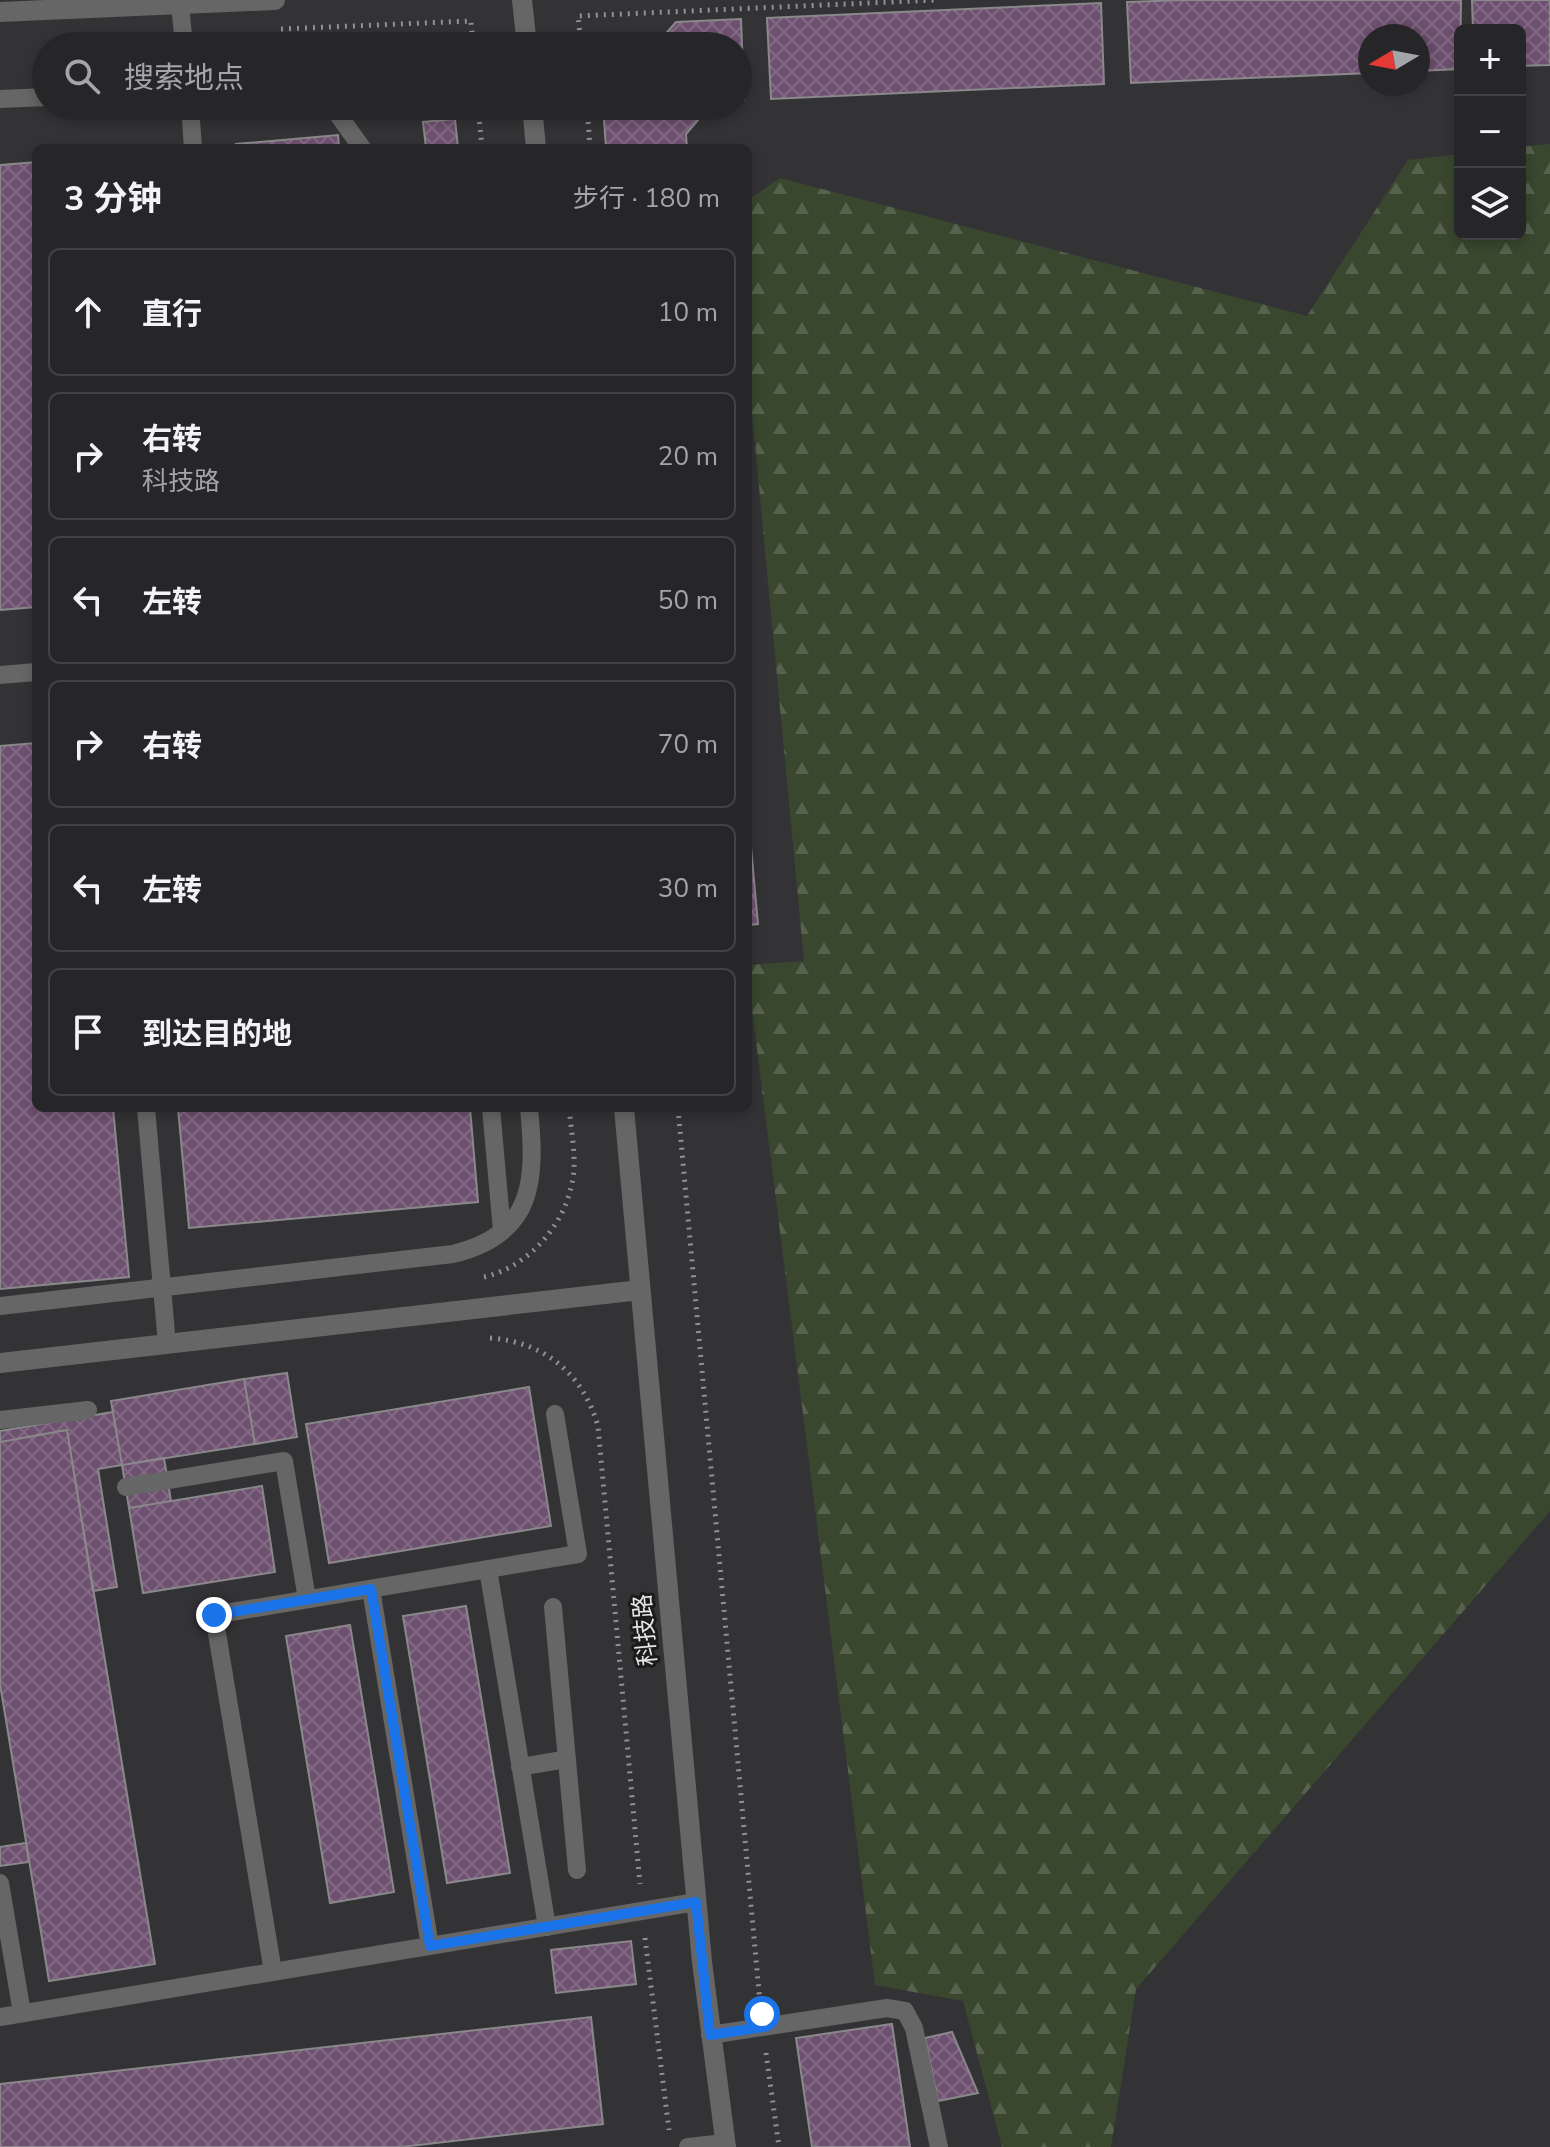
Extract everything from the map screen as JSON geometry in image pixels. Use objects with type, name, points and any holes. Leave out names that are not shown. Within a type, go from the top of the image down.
[{"type":"street","points":[[0,12],[275,0]]},
{"type":"street","points":[[522,0],[525,32]]},
{"type":"street","points":[[533,120],[536,144]]},
{"type":"street","name":"科技路","points":[[624,1112],[696,1902],[725,2145]]},
{"type":"street","points":[[0,1363],[640,1290]]},
{"type":"lane","points":[[180,4],[183,32]]},
{"type":"lane","points":[[0,99],[32,98]]},
{"type":"lane","points":[[191,120],[193,144]]},
{"type":"lane","points":[[342,120],[359,144]]},
{"type":"lane","points":[[0,675],[32,672]]},
{"type":"lane","points":[[146,1112],[167,1344]]},
{"type":"lane","points":[[491,1112],[502,1231]]},
{"type":"lane","points":[[0,1306],[453,1254],[481,1246],[502,1231],[521,1208],[531,1182],[533,1153],[529,1112]]},
{"type":"lane","points":[[0,1420],[88,1410]]},
{"type":"lane","points":[[273,1972],[214,1615],[578,1554],[555,1414]]},
{"type":"lane","points":[[126,1487],[284,1461],[307,1599]]},
{"type":"lane","points":[[488,1569],[547,1927]]},
{"type":"lane","points":[[371,1589],[430,1946]]},
{"type":"lane","points":[[553,1607],[577,1870]]},
{"type":"lane","points":[[520,1767],[567,1759]]},
{"type":"lane","points":[[0,1883],[22,2013]]},
{"type":"lane","points":[[0,2017],[696,1902]]},
{"type":"lane","points":[[710,2035],[887,2008],[905,2011],[914,2028],[939,2147]]},
{"type":"lane","points":[[688,2147],[725,2145]]},
{"type":"path","points":[[580,32],[578,16],[936,0]]},
{"type":"path","points":[[471,21],[472,32]]},
{"type":"path","points":[[479,120],[482,144]]},
{"type":"path","points":[[588,120],[590,144]]},
{"type":"path","points":[[678,1112],[763,2027],[779,2147]]},
{"type":"green space","points":[[1550,144],[1550,1511],[1136,1989],[1111,2147],[1002,2147],[963,2001],[875,1985],[752,1010],[752,965],[804,961],[752,412],[752,197],[780,178],[1307,316],[1408,160],[1454,155],[1454,240],[1526,240],[1526,146]]},
{"type":"building","points":[[1461,0],[1461,24],[1454,24],[1454,69],[1430,70],[1430,24],[1358,24],[1358,74],[1131,83],[1127,2]]},
{"type":"building","points":[[1472,0],[1550,0],[1550,65],[1526,66],[1526,24],[1473,24]]},
{"type":"building","points":[[1101,3],[1104,84],[771,99],[767,18]]},
{"type":"building","points":[[741,19],[741,32],[667,32],[676,22]]},
{"type":"building","points":[[455,120],[458,144],[426,144],[423,122]]},
{"type":"building","points":[[604,120],[698,120],[686,134],[687,144],[606,144]]},
{"type":"building","points":[[338,135],[339,144],[236,144]]},
{"type":"building","points":[[338,135],[339,144],[236,144]]},
{"type":"building","points":[[32,162],[32,607],[0,610],[0,165]]},
{"type":"building","points":[[32,743],[32,1112],[113,1112],[129,1277],[0,1289],[0,746]]},
{"type":"building","points":[[752,858],[758,924],[752,925]]},
{"type":"building","points":[[178,1112],[470,1112],[478,1202],[189,1228]]},
{"type":"building","points":[[287,1373],[297,1437],[255,1444],[244,1379]]},
{"type":"building","points":[[244,1379],[255,1444],[122,1465],[111,1401]]},
{"type":"building","points":[[529,1387],[551,1526],[329,1563],[306,1424]]},
{"type":"building","points":[[113,1412],[122,1465],[98,1469],[117,1587],[93,1591],[67,1430],[0,1442],[0,1431]]},
{"type":"building","points":[[67,1430],[155,1964],[49,1981],[0,1684],[0,1442]]},
{"type":"building","points":[[164,1458],[171,1501],[129,1508],[122,1465]]},
{"type":"building","points":[[262,1486],[275,1572],[143,1593],[129,1508]]},
{"type":"building","points":[[466,1606],[510,1873],[447,1883],[403,1616]]},
{"type":"building","points":[[350,1625],[394,1892],[330,1903],[286,1636]]},
{"type":"building","points":[[26,1843],[29,1862],[0,1866],[0,1847]]},
{"type":"building","points":[[631,1941],[636,1984],[556,1993],[551,1950]]},
{"type":"building","points":[[591,2017],[603,2124],[401,2147],[0,2147],[0,2084]]},
{"type":"building","points":[[892,2024],[910,2147],[812,2147],[796,2038]]},
{"type":"building","points":[[952,2032],[978,2093],[938,2101],[925,2038]]},
{"type":"route","points":[[214,1615],[371,1589],[430,1946],[696,1902],[710,2035],[763,2027],[762,2014]]}]
